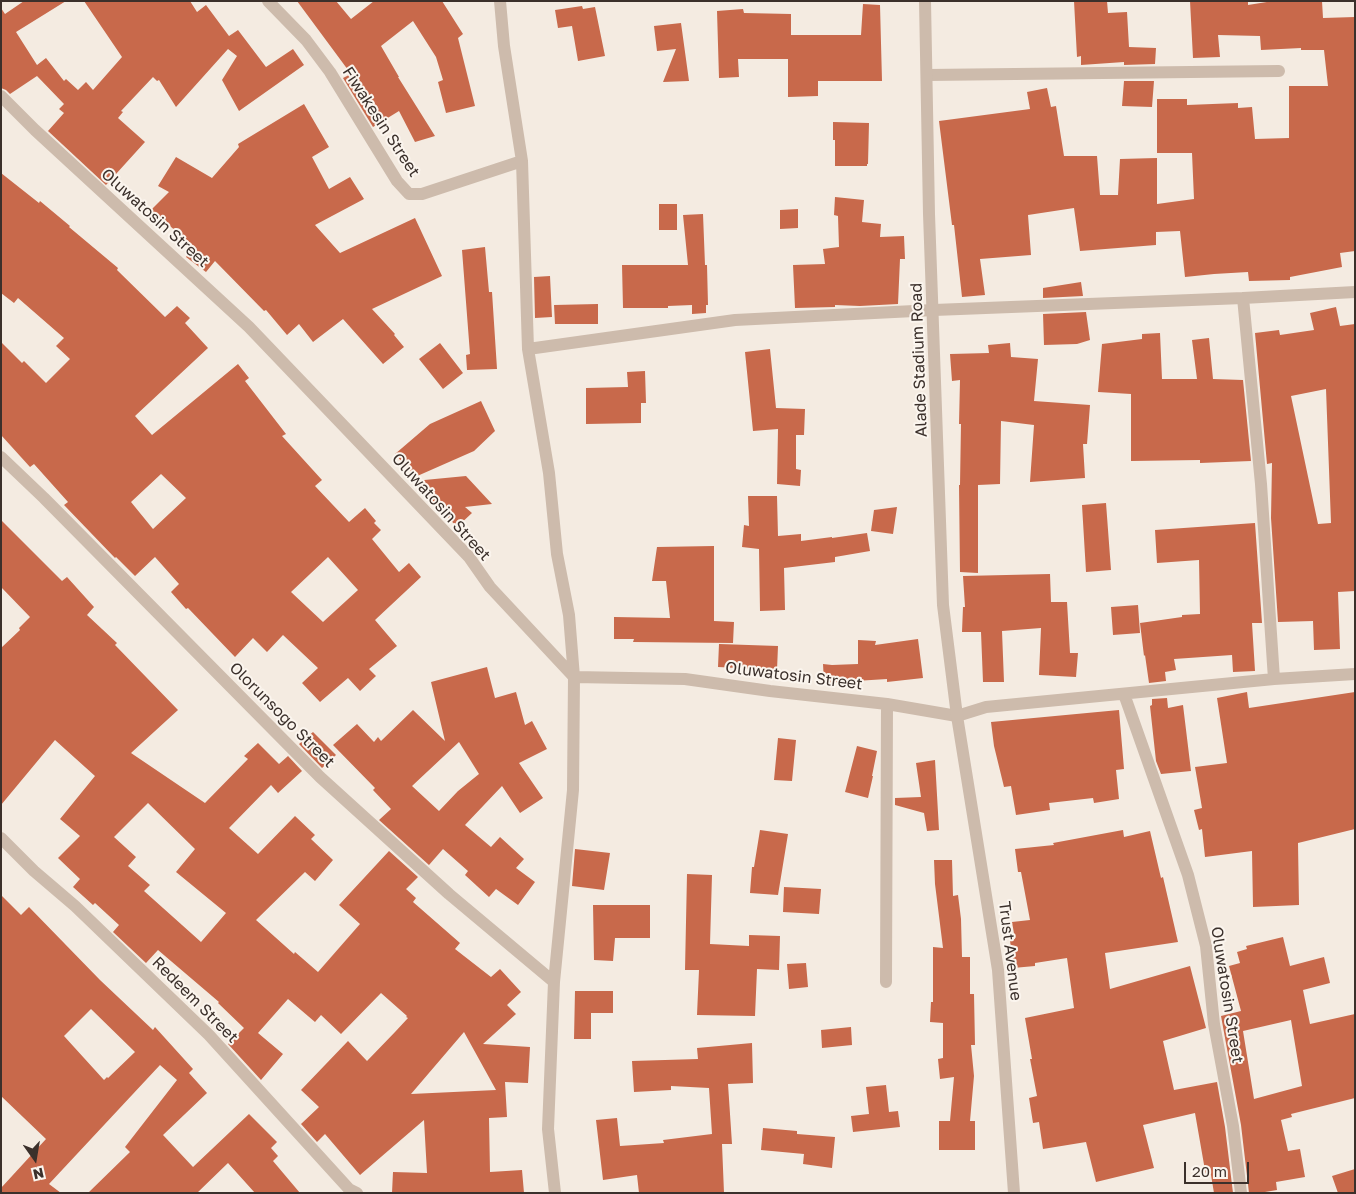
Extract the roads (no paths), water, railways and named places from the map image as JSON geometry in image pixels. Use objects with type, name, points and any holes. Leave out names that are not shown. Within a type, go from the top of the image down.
[{"type":"street","name":"Fiwakesin Street","points":[[268,1],[306,40],[330,72],[397,181],[409,194],[422,194],[522,161]]},
{"type":"street","points":[[500,1],[504,46],[522,161],[528,349],[549,473],[556,554],[569,615],[574,677],[573,790],[554,982],[548,1129],[555,1193]]},
{"type":"street","name":"Alade Stadium Road","points":[[925,1],[929,214],[934,310],[943,605],[956,716]]},
{"type":"street","points":[[927,75],[1279,70]]},
{"type":"street","name":"Oluwatosin Street","points":[[1,96],[249,326],[469,557],[490,587],[574,677],[684,679],[887,704],[956,716]]},
{"type":"street","points":[[528,349],[735,320],[1355,292]]},
{"type":"street","points":[[1243,298],[1261,484],[1274,679]]},
{"type":"street","name":"Olorunsogo Street","points":[[1,457],[51,505],[320,777],[449,894],[554,982]]},
{"type":"street","points":[[956,716],[986,706],[1274,679],[1355,674]]},
{"type":"street","name":"Oluwatosin Street","points":[[1124,694],[1188,875],[1206,946],[1214,1024],[1233,1126],[1241,1193]]},
{"type":"street","points":[[886,982],[887,704]]},
{"type":"street","name":"Trust Avenue","points":[[956,716],[998,970],[1014,1193]]},
{"type":"street","name":"Redeem Street","points":[[1,838],[34,871],[75,906],[209,1035],[349,1189],[357,1193]]}]
